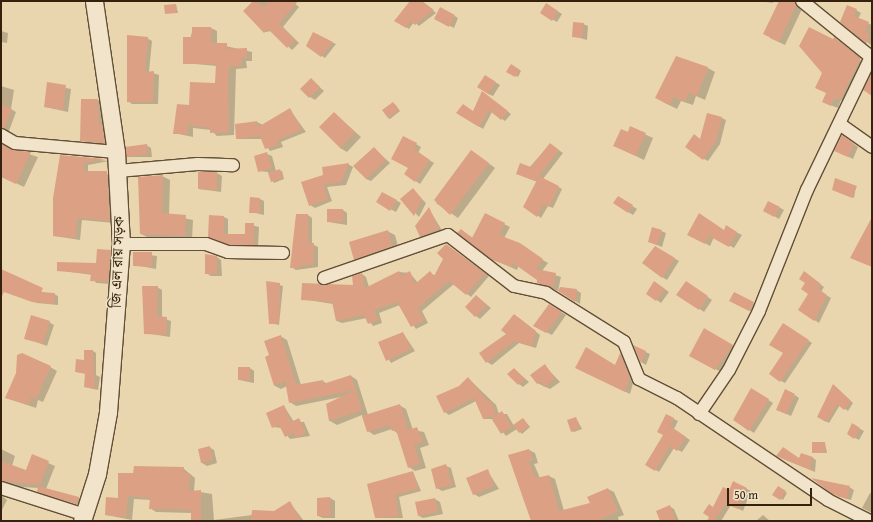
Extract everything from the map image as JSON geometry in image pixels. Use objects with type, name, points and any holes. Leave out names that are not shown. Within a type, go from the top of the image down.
[{"type":"main road","name":"জি এল রায় সড়ক","points":[[83,518],[97,474],[108,412],[121,244],[116,152],[94,1]]},
{"type":"street","points":[[699,414],[729,370],[759,311],[807,190],[841,125],[872,56],[802,1]]},
{"type":"street","points":[[841,125],[872,147]]},
{"type":"street","points":[[1,134],[15,143],[116,152]]},
{"type":"street","points":[[118,171],[198,164],[233,165]]},
{"type":"street","points":[[324,278],[448,235],[514,286],[546,293],[624,342],[639,379],[699,414],[828,500],[870,521]]},
{"type":"street","points":[[121,244],[206,244],[228,252],[283,253]]},
{"type":"street","points":[[1,488],[83,518]]},
{"type":"building","points":[[253,1],[264,7],[269,1],[298,1],[279,24],[295,40],[287,48],[268,29],[264,33],[243,11]]},
{"type":"building","points":[[410,1],[422,1],[434,10],[415,25],[410,21],[406,28],[394,21]]},
{"type":"building","points":[[779,1],[795,1],[796,6],[779,42],[763,34]]},
{"type":"building","points":[[546,3],[558,11],[552,21],[540,13]]},
{"type":"building","points":[[176,4],[177,13],[165,14],[164,5]]},
{"type":"building","points":[[847,5],[857,9],[854,16],[869,22],[865,32],[870,34],[866,44],[840,22]]},
{"type":"building","points":[[440,7],[455,15],[449,27],[434,19]]},
{"type":"building","points":[[573,22],[584,23],[582,38],[572,37]]},
{"type":"building","points":[[192,27],[211,27],[211,43],[227,43],[227,49],[247,48],[247,58],[241,58],[242,66],[230,66],[228,73],[229,132],[210,133],[210,128],[188,125],[188,134],[173,134],[177,104],[189,105],[190,82],[215,83],[216,64],[183,64],[183,37],[192,37]]},
{"type":"building","points":[[809,27],[833,39],[834,37],[861,58],[840,100],[834,98],[831,106],[822,102],[826,93],[815,88],[822,73],[799,46]]},
{"type":"building","points":[[313,32],[333,42],[321,57],[306,46]]},
{"type":"building","points":[[127,35],[148,37],[145,72],[154,71],[153,102],[127,102]]},
{"type":"building","points":[[676,56],[708,67],[697,96],[688,93],[685,102],[674,97],[669,105],[655,98]]},
{"type":"building","points":[[511,64],[520,70],[515,77],[506,72]]},
{"type":"building","points":[[872,72],[872,96],[863,90]]},
{"type":"building","points":[[485,75],[496,82],[488,94],[477,87]]},
{"type":"building","points":[[311,78],[320,87],[309,98],[300,89]]},
{"type":"building","points":[[47,82],[66,85],[63,110],[44,107]]},
{"type":"building","points":[[482,91],[508,111],[501,120],[489,110],[479,127],[456,113],[463,104],[473,111]]},
{"type":"building","points":[[81,99],[98,99],[99,124],[102,124],[105,143],[80,141]]},
{"type":"building","points":[[393,102],[399,110],[388,118],[382,110]]},
{"type":"building","points":[[1,104],[12,109],[4,128],[1,128]]},
{"type":"building","points":[[290,108],[302,130],[277,140],[279,145],[265,149],[260,136],[236,139],[235,124],[257,121],[258,127]]},
{"type":"building","points":[[334,112],[355,132],[340,148],[319,127]]},
{"type":"building","points":[[707,113],[722,117],[716,141],[703,160],[685,147],[694,134],[700,139]]},
{"type":"building","points":[[630,126],[646,133],[636,156],[613,146],[621,129],[628,132]]},
{"type":"building","points":[[842,135],[854,144],[848,157],[834,151]]},
{"type":"building","points":[[403,136],[417,143],[414,149],[430,160],[415,182],[404,174],[408,168],[391,159]]},
{"type":"building","points":[[550,143],[559,150],[535,181],[516,174],[520,163],[531,167]]},
{"type":"building","points":[[2,144],[14,150],[31,152],[16,184],[1,177]]},
{"type":"building","points":[[147,144],[148,154],[126,157],[125,147]]},
{"type":"building","points":[[374,147],[386,160],[366,179],[353,166]]},
{"type":"building","points":[[471,150],[489,163],[450,215],[434,200]]},
{"type":"building","points":[[267,152],[272,168],[258,172],[254,156]]},
{"type":"building","points":[[60,155],[106,159],[84,163],[84,171],[107,171],[110,221],[77,218],[76,238],[53,236],[53,198]]},
{"type":"building","points":[[349,163],[341,182],[323,185],[328,199],[309,206],[301,182],[323,175],[322,167]]},
{"type":"building","points":[[280,169],[283,178],[271,182],[268,173]]},
{"type":"building","points":[[198,172],[217,172],[217,190],[198,189]]},
{"type":"building","points":[[163,175],[162,213],[186,215],[185,236],[140,234],[138,177]]},
{"type":"building","points":[[539,176],[559,186],[549,207],[544,204],[537,217],[523,207]]},
{"type":"building","points":[[835,178],[857,186],[852,198],[832,190]]},
{"type":"building","points":[[413,188],[422,199],[414,216],[400,199]]},
{"type":"building","points":[[382,192],[397,200],[390,211],[376,202]]},
{"type":"building","points":[[618,196],[633,205],[628,213],[613,203]]},
{"type":"building","points":[[250,197],[260,198],[260,213],[249,213]]},
{"type":"building","points":[[768,201],[780,207],[774,217],[763,211]]},
{"type":"building","points":[[429,207],[439,229],[420,237],[415,226]]},
{"type":"building","points":[[327,209],[343,209],[343,222],[327,222]]},
{"type":"building","points":[[485,213],[505,223],[499,235],[520,243],[543,259],[536,269],[556,273],[553,288],[537,283],[537,280],[513,263],[512,267],[492,260],[457,233],[461,229],[472,238]]},
{"type":"building","points":[[699,213],[724,230],[726,225],[737,232],[729,247],[709,236],[705,244],[687,235]]},
{"type":"building","points":[[296,214],[308,214],[308,243],[314,243],[313,265],[301,265],[301,268],[290,268]]},
{"type":"building","points":[[209,215],[224,216],[224,234],[245,234],[245,223],[254,223],[254,245],[229,245],[208,237]]},
{"type":"building","points":[[872,217],[872,267],[850,258]]},
{"type":"building","points":[[652,227],[662,230],[657,245],[648,242]]},
{"type":"building","points":[[388,230],[392,246],[354,260],[349,242]]},
{"type":"building","points":[[446,244],[485,273],[466,295],[449,281],[418,308],[424,320],[411,327],[397,302],[374,310],[378,320],[368,324],[364,315],[336,321],[332,302],[301,300],[302,283],[353,285],[352,276],[362,273],[365,288],[399,271],[401,276],[410,271],[415,284],[430,271],[434,276],[443,259],[437,253]]},
{"type":"building","points":[[655,246],[675,258],[662,278],[642,263]]},
{"type":"building","points":[[97,249],[111,250],[108,282],[90,281],[91,274],[57,271],[57,262],[96,263]]},
{"type":"building","points":[[133,252],[152,252],[152,267],[133,266]]},
{"type":"building","points":[[205,254],[217,256],[217,274],[205,274]]},
{"type":"building","points":[[1,269],[43,288],[41,292],[55,293],[54,304],[32,302],[4,292],[1,298]]},
{"type":"building","points":[[804,271],[821,284],[817,288],[827,295],[814,321],[798,310],[808,294],[801,289],[805,283],[799,279]]},
{"type":"building","points":[[266,281],[280,283],[279,321],[275,324],[269,324]]},
{"type":"building","points":[[654,281],[665,289],[656,301],[646,294]]},
{"type":"building","points":[[686,281],[708,296],[699,310],[676,295]]},
{"type":"building","points":[[142,286],[158,286],[157,316],[167,317],[166,335],[144,334]]},
{"type":"building","points":[[560,287],[577,289],[575,302],[558,291]]},
{"type":"building","points":[[734,292],[754,302],[749,311],[729,301]]},
{"type":"building","points":[[476,295],[487,305],[475,317],[465,307]]},
{"type":"building","points":[[549,304],[562,312],[546,333],[533,326]]},
{"type":"building","points":[[514,314],[536,331],[532,346],[514,341],[486,363],[479,353],[506,334],[501,330]]},
{"type":"building","points":[[31,315],[50,321],[43,344],[24,339]]},
{"type":"building","points":[[783,323],[809,340],[780,382],[769,374],[783,353],[769,345]]},
{"type":"building","points":[[704,328],[733,345],[715,370],[689,356]]},
{"type":"building","points":[[403,332],[411,349],[386,361],[378,342]]},
{"type":"building","points":[[281,335],[296,385],[323,380],[323,384],[351,375],[362,410],[329,421],[326,404],[355,390],[289,403],[285,381],[274,386],[265,357],[269,355],[264,341]]},
{"type":"building","points":[[633,345],[646,351],[641,363]]},
{"type":"building","points":[[586,347],[615,365],[620,353],[630,377],[625,392],[575,368]]},
{"type":"building","points":[[84,350],[93,350],[95,389],[84,387],[85,373],[75,372],[76,359],[84,360]]},
{"type":"building","points":[[22,353],[51,366],[36,399],[31,397],[29,405],[5,398],[16,373],[17,355]]},
{"type":"building","points":[[545,364],[555,379],[544,387],[540,381],[537,384],[530,375]]},
{"type":"building","points":[[238,367],[250,367],[250,380],[238,380]]},
{"type":"building","points":[[514,368],[525,379],[518,385],[507,374]]},
{"type":"building","points":[[468,377],[488,402],[491,401],[496,414],[483,419],[474,398],[444,413],[436,396],[459,386]]},
{"type":"building","points":[[833,384],[851,401],[844,410],[837,404],[826,422],[817,417]]},
{"type":"building","points":[[751,388],[769,399],[749,431],[733,420]]},
{"type":"building","points":[[785,389],[795,394],[786,414],[776,410]]},
{"type":"building","points":[[400,404],[408,430],[417,427],[423,442],[414,445],[420,464],[408,468],[396,430],[392,431],[389,425],[367,432],[362,416]]},
{"type":"building","points":[[284,405],[291,422],[299,418],[306,433],[296,438],[294,433],[285,437],[279,425],[272,428],[266,413]]},
{"type":"building","points":[[502,411],[512,427],[501,434],[491,418]]},
{"type":"building","points":[[666,414],[674,418],[670,426],[686,437],[677,451],[670,446],[655,471],[645,465],[663,435],[657,432]]},
{"type":"building","points":[[576,417],[580,428],[571,432],[567,420]]},
{"type":"building","points":[[523,418],[529,426],[519,433],[513,425]]},
{"type":"building","points":[[852,423],[860,428],[854,439],[847,434]]},
{"type":"building","points":[[812,442],[825,442],[825,453],[812,453]]},
{"type":"building","points":[[210,446],[213,460],[201,463],[198,449]]},
{"type":"building","points":[[783,447],[799,458],[801,453],[813,457],[810,465],[813,471],[776,456]]},
{"type":"building","points":[[529,449],[533,460],[528,461],[536,478],[549,475],[559,511],[590,503],[587,497],[608,488],[618,511],[597,521],[531,521],[508,455]]},
{"type":"building","points":[[32,454],[49,461],[40,485],[1,481],[1,461],[26,470]]},
{"type":"building","points":[[446,464],[452,485],[436,489],[431,469]]},
{"type":"building","points":[[134,466],[184,467],[183,473],[190,474],[189,491],[201,490],[201,521],[191,521],[191,510],[149,509],[150,498],[128,496],[126,517],[105,515],[106,497],[118,498],[118,473],[133,473]]},
{"type":"building","points":[[488,469],[494,486],[473,495],[466,478]]},
{"type":"building","points":[[413,471],[418,489],[395,495],[399,516],[375,518],[367,484]]},
{"type":"building","points":[[811,478],[850,486],[847,499],[832,494]]},
{"type":"building","points":[[733,481],[747,488],[738,509],[726,504],[714,521],[707,521],[709,517],[703,513],[709,504],[713,507],[723,487],[729,490]]},
{"type":"building","points":[[38,486],[79,497],[77,504],[37,492]]},
{"type":"building","points":[[778,486],[786,491],[780,500],[772,495]]},
{"type":"building","points":[[330,497],[331,516],[317,516],[317,498]]},
{"type":"building","points":[[435,498],[438,512],[418,516],[415,502]]},
{"type":"building","points":[[290,501],[301,521],[251,521],[252,510],[274,511]]},
{"type":"building","points":[[670,505],[676,521],[660,521],[656,511]]}]
